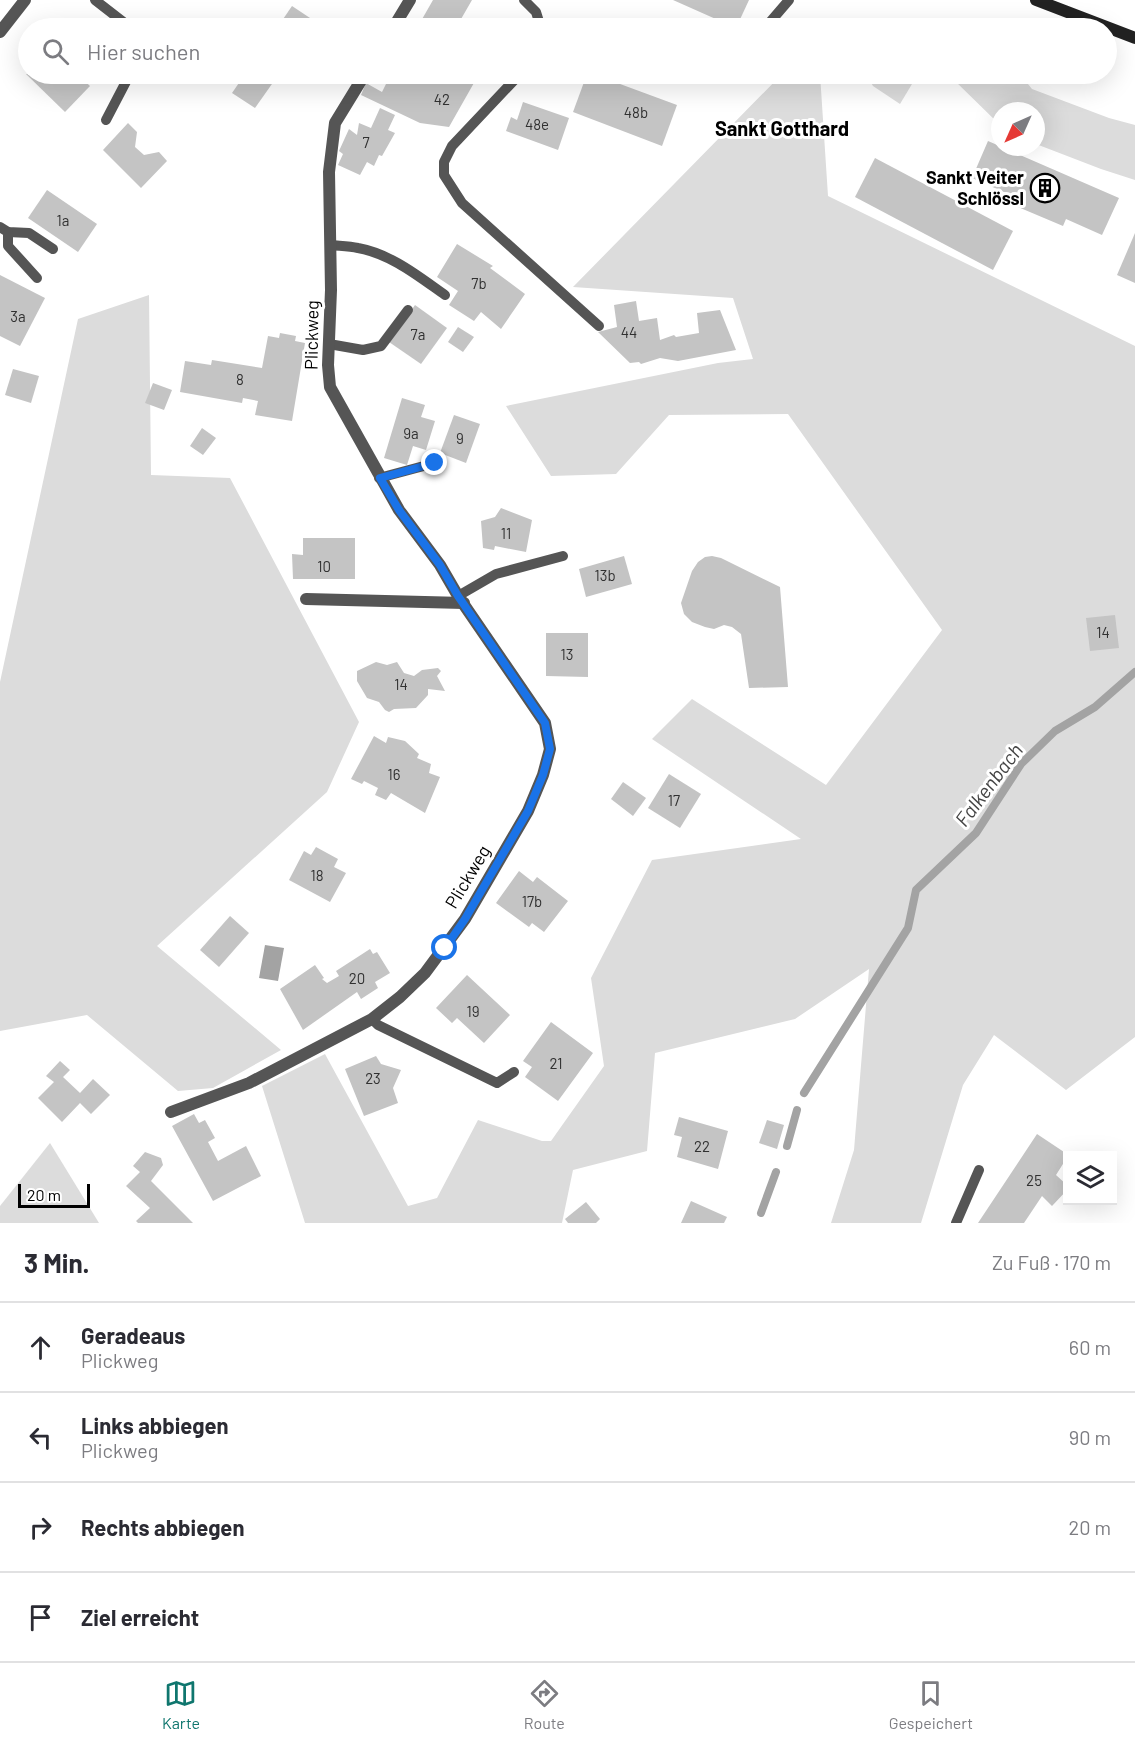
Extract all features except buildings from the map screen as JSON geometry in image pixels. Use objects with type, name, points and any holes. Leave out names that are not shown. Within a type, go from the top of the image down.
[{"type":"main road","points":[[1036,0],[1083,18]]},
{"type":"main road","points":[[1117,31],[1135,38]]},
{"type":"street","points":[[0,32],[25,0]]},
{"type":"street","points":[[399,18],[410,0]]},
{"type":"street","name":"Plickweg","points":[[171,1112],[249,1083],[372,1019],[400,998],[425,973],[465,919],[528,811],[543,775],[550,749],[545,723],[440,565],[399,510],[330,387],[328,365],[329,172],[335,123],[359,84]]},
{"type":"street","points":[[306,599],[461,599]]},
{"type":"lane","points":[[95,0],[118,18]]},
{"type":"lane","points":[[524,0],[536,12],[538,18]]},
{"type":"lane","points":[[774,18],[789,0]]},
{"type":"lane","points":[[106,120],[125,84]]},
{"type":"lane","points":[[511,84],[452,146],[444,162],[444,175],[462,203],[599,326]]},
{"type":"lane","points":[[38,278],[9,246],[4,229],[29,233],[53,249]]},
{"type":"lane","points":[[330,245],[360,248],[384,256],[445,295]]},
{"type":"lane","points":[[329,344],[363,350],[381,346],[408,310]]},
{"type":"lane","points":[[380,478],[435,463]]},
{"type":"lane","points":[[461,599],[496,574],[563,556]]},
{"type":"lane","points":[[372,1019],[497,1083],[514,1072]]},
{"type":"lane","points":[[956,1223],[979,1170]]},
{"type":"shaded area","points":[[772,84],[821,84],[828,196],[1135,346],[1135,1037],[1066,1090],[994,1035],[963,1085],[921,1223],[831,1223],[854,1150],[869,969],[795,1019],[655,1053],[647,1151],[573,1170],[562,1223],[305,1223],[262,1086],[325,1054],[408,1206],[437,1198],[478,1120],[542,1141],[551,1141],[604,1066],[591,978],[652,860],[801,839],[652,739],[692,699],[826,785],[942,630],[788,414],[669,415],[616,474],[551,476],[506,406],[718,363],[753,359],[733,298],[573,287]]},
{"type":"shaded area","points":[[872,84],[912,84],[900,104]]},
{"type":"shaded area","points":[[958,84],[1028,84],[1032,89],[1109,118],[1135,125],[1135,180],[1045,147],[1045,102],[991,102],[991,116]]},
{"type":"shaded area","points":[[149,295],[151,475],[230,478],[359,722],[327,792],[157,946],[281,1050],[213,1088],[178,1091],[87,1015],[0,1031],[0,682],[78,319]]},
{"type":"shaded area","points":[[265,945],[284,948],[278,981],[259,978]]},
{"type":"shaded area","points":[[50,1143],[99,1223],[0,1223],[0,1206]]},
{"type":"waterway","name":"Falkenbach","points":[[804,1093],[908,928],[916,890],[976,833],[1021,764],[1055,731],[1095,707],[1135,672]]},
{"type":"waterway","name":"Falkenbach","points":[[787,1146],[797,1110]]},
{"type":"waterway","name":"Falkenbach","points":[[761,1213],[776,1172]]},
{"type":"place","name":"Sankt Veiter Schlössl","points":[[1045,188]]},
{"type":"district","name":"Sankt Gotthard","points":[[782,129]]},
{"type":"route","points":[[435,463],[380,478],[399,510],[440,565],[458,596],[545,723],[550,749],[543,775],[528,811],[465,919],[445,948]]}]
